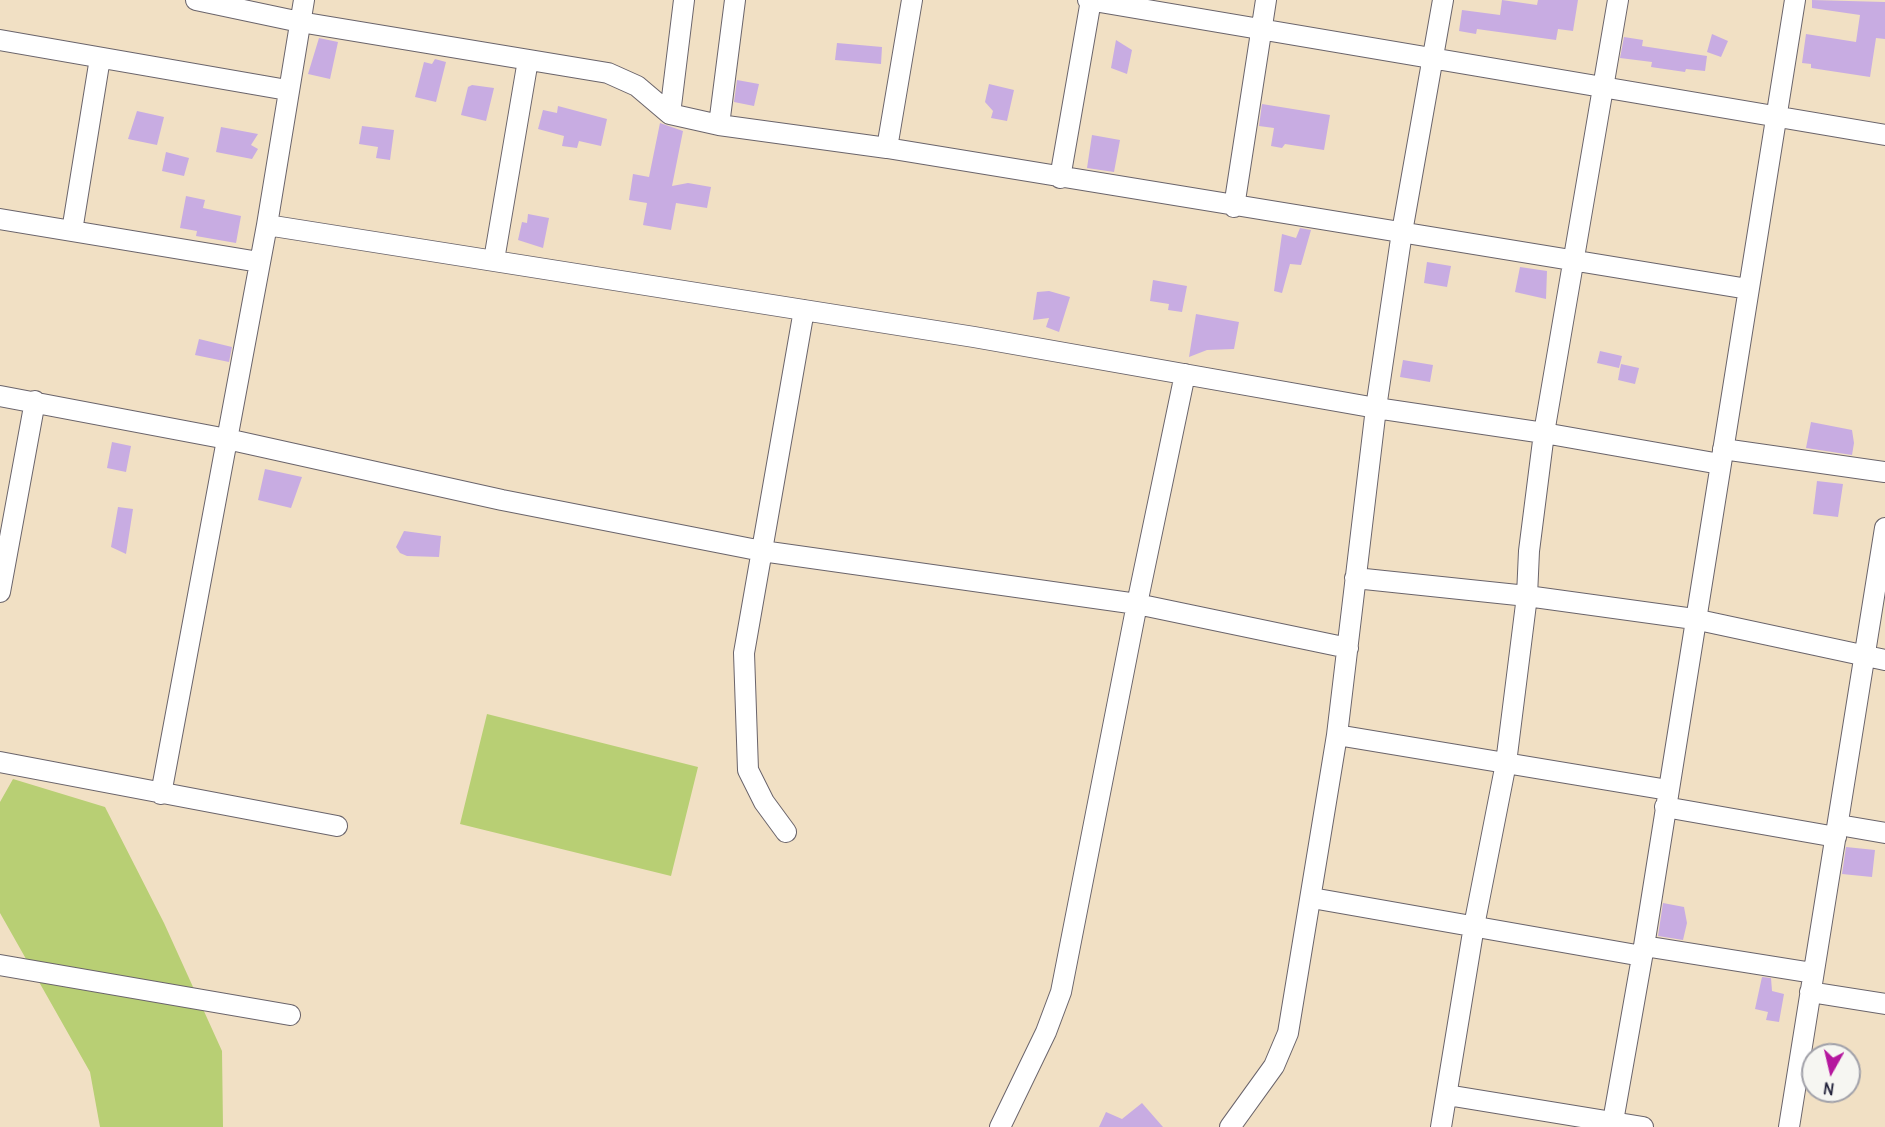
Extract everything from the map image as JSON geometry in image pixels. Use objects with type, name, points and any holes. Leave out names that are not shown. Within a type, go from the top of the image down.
[{"type":"street","points":[[196,0],[300,22],[608,73],[637,86],[670,114],[719,125],[887,148],[1234,207],[1748,289]]},
{"type":"street","points":[[161,794],[267,225],[287,90],[304,0]]},
{"type":"street","points":[[670,114],[684,0]]},
{"type":"street","points":[[719,125],[735,0]]},
{"type":"street","points":[[887,148],[912,0]]},
{"type":"street","points":[[1060,178],[1090,0],[1885,135]]},
{"type":"street","points":[[1234,207],[1266,0]]},
{"type":"street","points":[[1232,1126],[1274,1066],[1288,1033],[1337,735],[1376,408],[1402,232],[1443,0]]},
{"type":"street","points":[[1441,1127],[1474,926],[1506,763],[1544,433],[1618,0]]},
{"type":"street","points":[[1613,1124],[1643,951],[1694,620],[1778,116],[1795,0]]},
{"type":"street","points":[[0,40],[287,90]]},
{"type":"street","points":[[72,231],[100,58]]},
{"type":"street","points":[[494,260],[528,60]]},
{"type":"street","points":[[0,219],[259,262]]},
{"type":"street","points":[[267,225],[804,310],[1376,408],[1722,456],[1885,472]]},
{"type":"street","points":[[786,832],[764,802],[748,770],[744,653],[804,310]]},
{"type":"street","points":[[1000,1127],[1042,1041],[1061,992],[1137,604],[1185,374]]},
{"type":"street","points":[[0,396],[227,438],[502,500],[762,551],[1137,604],[1348,648]]},
{"type":"street","points":[[1,580],[35,401]]},
{"type":"street","points":[[1789,1127],[1885,528]]},
{"type":"street","points":[[1355,578],[1527,596],[1694,620],[1885,660]]},
{"type":"street","points":[[1337,735],[1506,763],[1667,799],[1838,831],[1885,833]]},
{"type":"street","points":[[0,762],[338,826]]},
{"type":"street","points":[[1312,898],[1474,926],[1643,951],[1811,982],[1885,1004]]},
{"type":"street","points":[[0,965],[290,1015]]},
{"type":"street","points":[[1447,1095],[1613,1124],[1643,1127]]},
{"type":"green space","points":[[487,714],[698,767],[671,876],[460,824]]},
{"type":"green space","points":[[13,779],[105,807],[164,923],[222,1051],[223,1127],[100,1127],[90,1072],[0,913],[0,802]]},
{"type":"building","points":[[1502,0],[1537,5],[1538,0],[1578,0],[1573,31],[1558,29],[1556,40],[1477,29],[1476,34],[1459,31],[1462,10],[1500,15]]},
{"type":"building","points":[[1812,0],[1885,2],[1885,39],[1876,38],[1870,77],[1811,68],[1811,64],[1802,63],[1806,34],[1856,42],[1860,15],[1812,8]]},
{"type":"building","points":[[1712,34],[1728,41],[1721,57],[1707,52]]},
{"type":"building","points":[[1624,37],[1643,40],[1642,46],[1707,56],[1705,71],[1686,69],[1685,72],[1651,67],[1652,62],[1620,58]]},
{"type":"building","points":[[319,38],[338,42],[330,79],[308,74]]},
{"type":"building","points":[[1116,40],[1132,50],[1127,74],[1111,68]]},
{"type":"building","points":[[837,43],[882,47],[881,64],[835,60]]},
{"type":"building","points":[[435,59],[446,62],[436,102],[415,97],[424,62],[432,64]]},
{"type":"building","points":[[737,80],[759,84],[754,106],[734,102]]},
{"type":"building","points":[[989,84],[1014,90],[1007,121],[991,118],[993,111],[985,102]]},
{"type":"building","points":[[472,85],[494,88],[486,121],[461,115],[468,87]]},
{"type":"building","points":[[1262,104],[1330,115],[1324,150],[1285,144],[1282,148],[1271,146],[1274,128],[1259,126]]},
{"type":"building","points":[[558,106],[607,119],[601,146],[579,141],[577,148],[562,146],[564,136],[538,129],[543,110],[557,113]]},
{"type":"building","points":[[137,111],[164,117],[157,145],[128,139]]},
{"type":"building","points":[[660,123],[683,131],[672,186],[688,183],[711,187],[707,208],[676,203],[671,230],[643,225],[647,203],[629,200],[633,174],[649,177]]},
{"type":"building","points":[[362,126],[394,130],[390,160],[376,158],[378,147],[359,144]]},
{"type":"building","points":[[221,127],[258,134],[251,145],[258,149],[252,159],[216,152]]},
{"type":"building","points":[[1092,135],[1120,140],[1114,172],[1087,168]]},
{"type":"building","points":[[166,152],[189,158],[184,176],[162,171]]},
{"type":"building","points":[[186,196],[205,200],[203,208],[241,216],[236,243],[196,236],[197,231],[180,228]]},
{"type":"building","points":[[528,214],[549,218],[543,248],[518,240],[522,222],[527,223]]},
{"type":"building","points":[[1300,228],[1311,230],[1301,265],[1290,264],[1282,293],[1274,291],[1282,234],[1296,238]]},
{"type":"building","points":[[1427,262],[1451,266],[1447,287],[1424,283]]},
{"type":"building","points":[[1520,267],[1547,271],[1546,299],[1515,292]]},
{"type":"building","points":[[1153,280],[1187,286],[1182,312],[1168,310],[1169,304],[1150,301]]},
{"type":"building","points":[[1049,291],[1070,297],[1059,332],[1046,327],[1049,318],[1033,320],[1037,292]]},
{"type":"building","points":[[1196,314],[1239,322],[1234,349],[1207,350],[1189,357]]},
{"type":"building","points":[[199,339],[232,347],[229,362],[195,355]]},
{"type":"building","points":[[1600,351],[1622,356],[1619,368],[1597,363]]},
{"type":"building","points":[[1403,360],[1433,365],[1430,382],[1400,377]]},
{"type":"building","points":[[1621,364],[1639,368],[1635,384],[1618,380]]},
{"type":"building","points":[[1811,422],[1852,430],[1854,443],[1852,455],[1806,448]]},
{"type":"building","points":[[112,442],[131,446],[126,472],[107,468]]},
{"type":"building","points":[[265,469],[302,477],[291,508],[258,500]]},
{"type":"building","points":[[1817,481],[1843,484],[1838,517],[1813,514]]},
{"type":"building","points":[[118,507],[133,509],[126,554],[111,547]]},
{"type":"building","points":[[404,531],[441,536],[439,557],[407,556],[400,553],[396,547]]},
{"type":"building","points":[[1846,847],[1875,850],[1872,877],[1842,874]]},
{"type":"building","points":[[1663,903],[1684,907],[1687,923],[1683,940],[1658,936]]},
{"type":"building","points":[[1762,977],[1771,978],[1772,991],[1784,994],[1779,1022],[1766,1020],[1768,1012],[1755,1009]]},
{"type":"building","points":[[1142,1103],[1163,1127],[1099,1127],[1106,1112],[1122,1119]]}]
